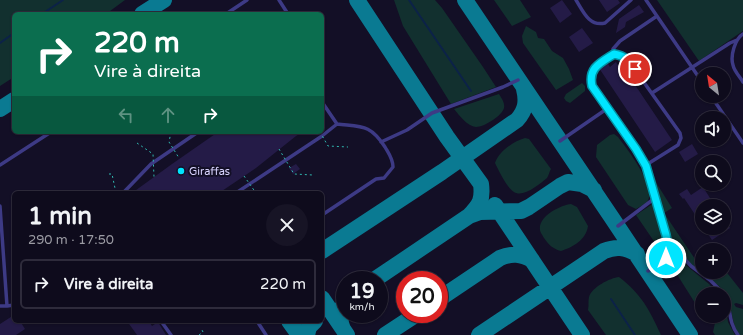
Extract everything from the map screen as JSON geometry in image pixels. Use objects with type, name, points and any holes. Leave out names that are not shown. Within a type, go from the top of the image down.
[{"type":"lane","points":[[229,12],[247,0]]},
{"type":"lane","points":[[279,0],[287,12]]},
{"type":"lane","points":[[576,0],[590,20],[599,24],[604,23],[631,0]]},
{"type":"lane","points":[[646,0],[695,72]]},
{"type":"lane","points":[[614,54],[613,49],[620,41],[657,16]]},
{"type":"lane","points":[[743,34],[739,37],[734,47],[733,65],[743,82]]},
{"type":"lane","points":[[652,93],[737,40]]},
{"type":"lane","points":[[646,166],[678,145],[682,138],[680,133],[628,60],[622,56],[614,54],[597,65],[591,73],[590,80],[592,86],[636,149],[646,166],[668,246],[666,258],[648,271]]},
{"type":"lane","points":[[381,142],[407,130],[432,113],[518,80]]},
{"type":"lane","points":[[716,103],[743,143]]},
{"type":"lane","points":[[324,105],[337,124]]},
{"type":"lane","points":[[560,141],[608,108]]},
{"type":"lane","points":[[239,191],[322,136],[337,124],[367,128],[372,131],[381,142],[393,162],[393,167],[384,178],[376,179],[324,214]]},
{"type":"lane","points":[[0,165],[48,134]]},
{"type":"lane","points":[[125,191],[154,162],[195,134]]},
{"type":"lane","points":[[618,226],[655,198]]},
{"type":"lane","points":[[0,206],[8,306]]},
{"type":"lane","points":[[666,240],[691,266],[717,287]]},
{"type":"lane","points":[[0,306],[12,305]]},
{"type":"lane","points":[[731,318],[732,324],[738,335]]},
{"type":"lane","points":[[162,323],[171,335]]},
{"type":"lane","points":[[258,323],[266,335]]},
{"type":"path","points":[[171,134],[170,142],[179,158]]},
{"type":"path","points":[[322,136],[328,146],[348,147]]},
{"type":"path","points":[[137,143],[154,154],[154,177]]},
{"type":"path","points":[[279,149],[294,174],[313,175]]},
{"type":"path","points":[[109,174],[112,174],[116,191]]},
{"type":"path","points":[[244,176],[254,191]]},
{"type":"path","points":[[200,335],[203,332],[202,330]]},
{"type":"green space","points":[[0,0],[125,0],[109,12],[12,12],[12,78],[0,86]]},
{"type":"green space","points":[[394,0],[435,0],[496,87],[451,104],[403,26]]},
{"type":"green space","points":[[494,0],[520,0],[531,17],[512,26]]},
{"type":"green space","points":[[657,0],[743,0],[743,31],[699,61]]},
{"type":"green space","points":[[526,26],[536,32],[538,38],[544,39],[552,51],[563,58],[573,80],[556,90],[523,43],[522,36]]},
{"type":"green space","points":[[582,83],[585,86],[585,91],[570,103],[566,101],[564,98],[566,94]]},
{"type":"green space","points":[[499,94],[504,104],[503,111],[492,120],[479,127],[470,125],[454,109]]},
{"type":"green space","points":[[614,134],[618,137],[634,159],[645,178],[648,188],[649,196],[647,202],[636,209],[628,205],[596,157],[597,145],[610,135]]},
{"type":"green space","points":[[525,138],[529,139],[551,169],[547,178],[540,184],[527,192],[518,193],[511,190],[503,179],[495,163],[500,154],[507,147],[516,141]]},
{"type":"green space","points":[[651,167],[657,184],[672,208],[664,213],[695,259],[695,268],[669,235],[648,169]]},
{"type":"green space","points":[[654,203],[663,236],[664,256],[636,215]]},
{"type":"green space","points":[[571,204],[577,207],[588,226],[587,231],[582,239],[561,251],[549,245],[540,231],[540,225],[546,216],[551,212]]},
{"type":"green space","points":[[670,247],[682,262],[695,273],[695,279],[703,279],[712,287],[695,287],[695,303],[671,265]]},
{"type":"green space","points":[[619,277],[639,296],[653,318],[661,335],[606,335],[588,310],[589,297],[597,287],[611,279]]},
{"type":"green space","points":[[731,278],[743,293],[743,305],[736,303],[734,304],[736,307],[743,309],[743,335],[740,335],[736,330],[733,320],[731,311],[731,287],[719,286],[710,279]]},
{"type":"green space","points":[[715,323],[729,323],[735,335],[715,335],[713,332]]},
{"type":"building","points":[[562,0],[572,14],[560,23],[550,8]]},
{"type":"building","points":[[599,0],[618,0],[620,3],[607,12]]},
{"type":"building","points":[[639,5],[644,12],[626,22],[625,27],[616,33],[619,19]]},
{"type":"building","points":[[582,28],[593,43],[579,52],[569,37]]},
{"type":"building","points":[[607,62],[610,67],[616,62],[619,67],[621,65],[623,67],[672,140],[655,152],[599,68]]},
{"type":"building","points":[[215,134],[300,134],[256,168],[222,191],[135,191]]},
{"type":"building","points":[[692,144],[698,154],[685,162],[679,152]]},
{"type":"building","points":[[296,164],[300,169],[293,174],[289,168]]},
{"type":"building","points":[[687,189],[691,195],[697,191],[706,191],[711,199],[695,199],[695,214],[684,198],[683,199],[679,194]]},
{"type":"building","points":[[709,235],[720,235],[712,240]]},
{"type":"building","points":[[12,316],[12,323],[21,323],[25,329],[16,335],[0,335],[0,324]]},
{"type":"building","points":[[128,323],[150,323],[152,326],[159,323],[166,335],[137,335]]},
{"type":"waterway","points":[[45,12],[63,0]]},
{"type":"waterway","points":[[409,0],[471,91]]},
{"type":"waterway","points":[[0,43],[12,34]]},
{"type":"waterway","points":[[611,299],[635,335]]},
{"type":"taxiway","points":[[145,12],[164,0]]},
{"type":"taxiway","points":[[357,0],[447,137],[481,184],[482,194],[480,202],[469,216]]},
{"type":"taxiway","points":[[465,0],[690,335]]},
{"type":"taxiway","points":[[324,250],[442,172],[517,120],[525,105],[524,89]]},
{"type":"taxiway","points":[[0,109],[12,101]]},
{"type":"taxiway","points":[[387,271],[469,216],[480,212],[521,211],[568,182],[582,184],[594,190]]},
{"type":"taxiway","points":[[495,205],[582,335]]},
{"type":"taxiway","points":[[479,335],[604,251],[613,248],[620,248],[637,254]]},
{"type":"taxiway","points":[[448,293],[500,258],[509,255],[516,255],[524,256],[532,260]]},
{"type":"taxiway","points":[[324,301],[347,335]]},
{"type":"taxiway","points":[[290,323],[299,335]]},
{"type":"taxiway","points":[[307,335],[309,327],[313,323]]},
{"type":"taxiway","points":[[341,323],[343,329]]},
{"type":"taxiway","points":[[385,335],[403,323]]},
{"type":"place","name":"Giraffas","points":[[181,171]]},
{"type":"route","points":[[635,69],[628,60],[622,56],[614,54],[597,65],[591,73],[590,80],[592,86],[636,149],[646,166],[666,235],[668,246],[666,258]]}]
